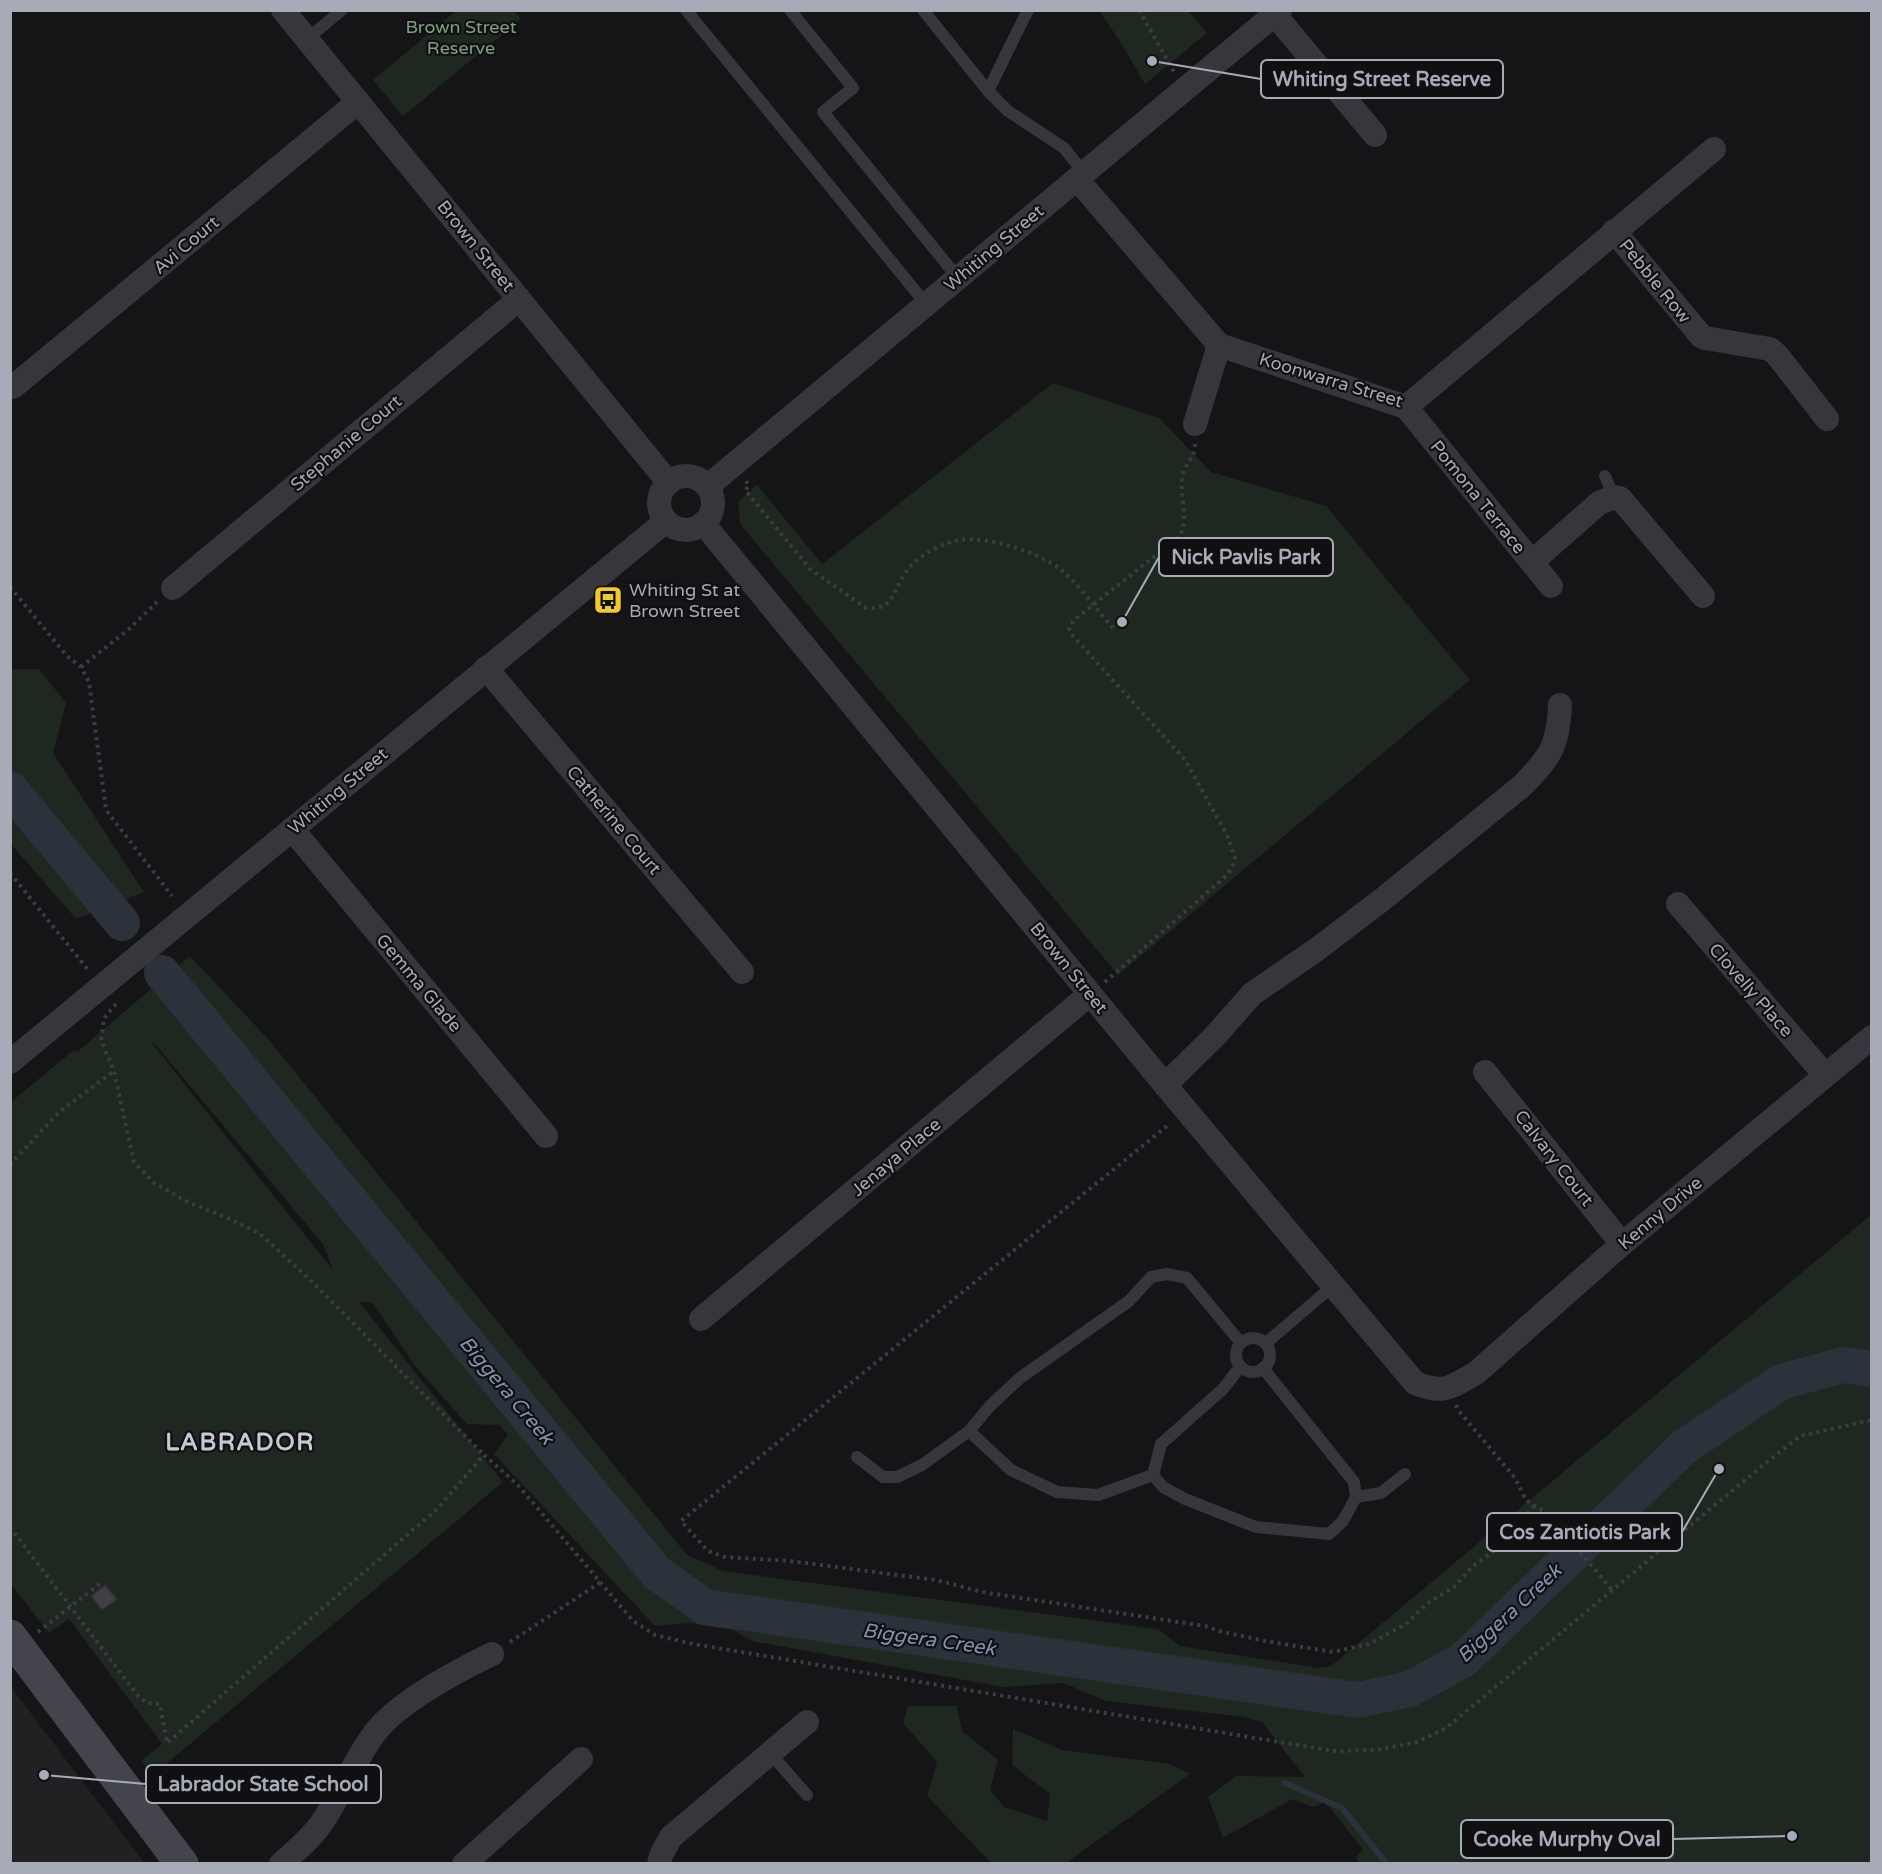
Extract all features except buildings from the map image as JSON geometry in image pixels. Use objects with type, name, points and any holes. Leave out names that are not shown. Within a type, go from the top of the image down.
[{"type":"main road","points":[[22,1636],[182,1863]]},
{"type":"street","name":"Brown Street","points":[[283,10],[669,483]]},
{"type":"street","name":"Whiting Street","points":[[708,486],[1278,13]]},
{"type":"street","points":[[1278,13],[1375,135]]},
{"type":"street","name":"Avi Court","points":[[13,387],[358,102]]},
{"type":"street","name":"Koonwarra Street","points":[[1219,345],[1406,407],[1714,149]]},
{"type":"street","points":[[1080,176],[1219,345],[1195,424]]},
{"type":"street","name":"Pebble Row","points":[[1614,231],[1696,331],[1705,338],[1770,349],[1827,419]]},
{"type":"street","name":"Stephanie Court","points":[[173,588],[519,299]]},
{"type":"street","name":"Pomona Terrace","points":[[1406,407],[1551,586]]},
{"type":"street","points":[[682,476],[689,476],[708,486],[712,510],[703,523],[694,529],[684,530],[666,521],[659,505],[663,489],[669,483],[682,476]]},
{"type":"street","points":[[1532,562],[1599,503],[1609,486],[1703,596]]},
{"type":"street","name":"Whiting Street","points":[[10,1062],[666,521]]},
{"type":"street","name":"Brown Street","points":[[703,523],[1165,1085],[1415,1383],[1433,1391],[1449,1388]]},
{"type":"street","name":"Catherine Court","points":[[486,668],[742,972]]},
{"type":"street","points":[[1165,1085],[1202,1050],[1252,994],[1316,950],[1383,899],[1523,785],[1553,749],[1559,732],[1560,705]]},
{"type":"street","name":"Gemma Glade","points":[[292,829],[546,1136]]},
{"type":"street","name":"Clovelly Place","points":[[1678,904],[1825,1075]]},
{"type":"street","name":"Jenaya Place","points":[[701,1319],[1090,994]]},
{"type":"street","name":"Kenny Drive","points":[[1449,1388],[1476,1373],[1622,1244],[1872,1037]]},
{"type":"street","name":"Calvary Court","points":[[1485,1072],[1622,1244]]},
{"type":"street","points":[[281,1863],[310,1838],[322,1822],[366,1746],[378,1729],[395,1712],[456,1671],[492,1654]]},
{"type":"street","points":[[659,1863],[665,1846],[671,1838],[807,1722]]},
{"type":"street","points":[[464,1863],[582,1760]]},
{"type":"lane","points":[[307,39],[342,10]]},
{"type":"lane","points":[[686,10],[926,304]]},
{"type":"lane","points":[[790,10],[853,88],[823,112],[958,278]]},
{"type":"lane","points":[[923,10],[988,91],[1008,111],[1064,148],[1080,176]]},
{"type":"lane","points":[[988,91],[1028,10]]},
{"type":"lane","points":[[857,1457],[883,1477],[897,1478],[922,1465],[969,1431],[990,1406],[1020,1378],[1129,1301],[1150,1277],[1167,1274],[1187,1278],[1241,1343]]},
{"type":"lane","points":[[1266,1343],[1334,1285]]},
{"type":"lane","points":[[1254,1338],[1266,1343],[1270,1357],[1263,1368],[1252,1372],[1240,1367],[1236,1356],[1241,1343],[1254,1338]]},
{"type":"lane","points":[[1240,1367],[1223,1389],[1161,1444],[1154,1474],[1163,1487],[1185,1499],[1256,1527],[1329,1534],[1343,1521],[1356,1497],[1354,1482],[1263,1368]]},
{"type":"lane","points":[[969,1431],[1011,1470],[1057,1492],[1098,1495],[1154,1474]]},
{"type":"lane","points":[[1356,1497],[1381,1493],[1405,1474]]},
{"type":"lane","points":[[770,1753],[807,1795]]},
{"type":"path","points":[[1139,10],[1171,68],[1187,88]]},
{"type":"path","points":[[1090,994],[1226,876],[1235,858],[1227,835],[1185,760],[1073,636],[1069,628],[1074,620],[1180,536],[1184,529],[1182,478],[1185,468],[1195,454],[1195,424]]},
{"type":"path","points":[[734,464],[749,486],[745,490],[810,569],[866,608],[877,609],[892,599],[906,571],[920,558],[941,546],[959,540],[975,539],[1006,545],[1048,561],[1068,577],[1115,630]]},
{"type":"path","points":[[10,587],[68,656],[81,667],[88,682],[106,810],[172,896]]},
{"type":"path","points":[[81,667],[129,629],[173,588]]},
{"type":"path","points":[[10,873],[91,973]]},
{"type":"path","points":[[112,999],[117,1005],[104,1018],[100,1040],[114,1071],[134,1162],[154,1183],[188,1202],[259,1233],[306,1276],[484,1455],[518,1484],[633,1621],[655,1635],[693,1644],[1333,1751],[1377,1750],[1417,1742],[1446,1728],[1800,1436],[1872,1420]]},
{"type":"path","points":[[10,1165],[59,1112],[114,1071]]},
{"type":"path","points":[[1167,1126],[681,1521],[708,1551],[725,1557],[790,1561],[936,1580],[982,1592],[1205,1626],[1265,1641],[1333,1652],[1369,1644],[1406,1624],[1428,1604],[1454,1587],[1473,1566],[1502,1545],[1534,1506]]},
{"type":"path","points":[[1449,1388],[1458,1410],[1515,1479],[1526,1500],[1548,1514],[1612,1590]]},
{"type":"path","points":[[10,1527],[138,1696],[147,1703],[160,1704],[167,1743],[437,1509],[484,1455]]},
{"type":"path","points":[[22,1636],[70,1606],[102,1582]]},
{"type":"path","points":[[492,1654],[601,1582]]},
{"type":"shaded area","points":[[11,1687],[144,1863],[11,1863]]},
{"type":"green space","name":"Brown Street Reserve","points":[[456,11],[514,11],[521,19],[403,116],[373,80]]},
{"type":"green space","points":[[1099,11],[1188,11],[1207,33],[1145,84]]},
{"type":"green space","points":[[1053,383],[1159,418],[1211,472],[1326,506],[1470,680],[1118,975],[740,524],[738,502],[757,485],[822,564]]},
{"type":"green space","points":[[11,669],[39,669],[66,703],[53,753],[144,892],[76,919],[11,844]]},
{"type":"green space","points":[[190,956],[269,1040],[687,1555],[723,1571],[1158,1629],[1180,1646],[1318,1668],[1331,1666],[1871,1215],[1871,1863],[1359,1863],[1356,1857],[1363,1849],[1325,1802],[1313,1807],[1292,1799],[1223,1838],[1208,1797],[1236,1776],[1305,1777],[1262,1722],[1244,1717],[1106,1701],[1064,1683],[1003,1687],[752,1641],[733,1630],[688,1623],[655,1626],[494,1454],[508,1435],[500,1425],[467,1424],[415,1366],[373,1303],[359,1302],[503,1482],[153,1775],[141,1761],[162,1744],[69,1619],[49,1633],[11,1584],[11,1102],[74,1050],[77,1052]],"holes":[[[151,1042],[323,1244],[333,1270]]]},
{"type":"green space","points":[[908,1706],[957,1706],[962,1731],[998,1760],[990,1790],[1004,1807],[1047,1821],[1050,1794],[1012,1765],[1013,1729],[1062,1750],[1170,1764],[1190,1774],[1066,1863],[991,1863],[927,1796],[937,1762],[903,1723]]},
{"type":"waterway","name":"Biggera Creek","points":[[10,789],[122,923]]},
{"type":"waterway","name":"Biggera Creek","points":[[162,973],[657,1573],[705,1607],[1358,1700],[1410,1689],[1463,1660],[1684,1447],[1781,1382],[1843,1365],[1872,1369]]},
{"type":"waterway","points":[[1285,1783],[1342,1808],[1387,1864]]},
{"type":"place","name":"Whiting Street Reserve","points":[[1152,61]]},
{"type":"place","name":"Whiting St at Brown Street","points":[[608,600]]},
{"type":"place","name":"Nick Pavlis Park","points":[[1122,622]]},
{"type":"place","name":"Cos Zantiotis Park","points":[[1719,1469]]},
{"type":"place","name":"Labrador State School","points":[[44,1775]]},
{"type":"place","name":"Cooke Murphy Oval","points":[[1792,1836]]},
{"type":"district","name":"LABRADOR","points":[[240,1442]]}]
